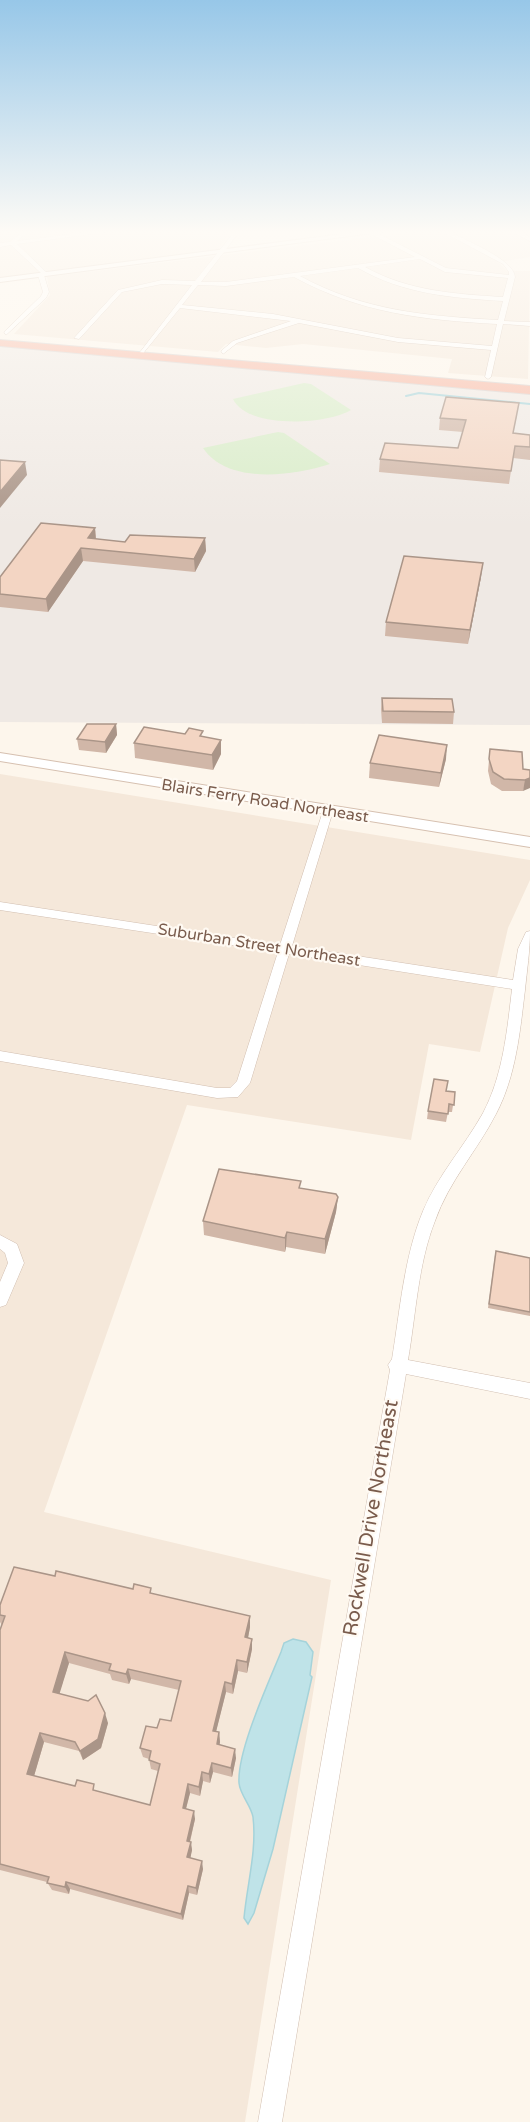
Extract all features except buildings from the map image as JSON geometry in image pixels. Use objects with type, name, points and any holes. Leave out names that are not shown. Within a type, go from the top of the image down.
[{"type":"highway","points":[[2,338],[530,390]]},
{"type":"highway","points":[[141,353],[530,385]]},
{"type":"main road","name":"Blairs Ferry Road Northeast","points":[[0,757],[530,842]]},
{"type":"street","points":[[76,338],[83,330]]},
{"type":"street","points":[[141,353],[159,330]]},
{"type":"street","points":[[223,352],[235,342],[270,330]]},
{"type":"street","points":[[349,330],[398,340],[495,348]]},
{"type":"street","points":[[488,377],[499,330]]},
{"type":"street","points":[[0,1056],[217,1093],[233,1093],[243,1083],[328,811]]},
{"type":"street","name":"Suburban Street Northeast","points":[[0,906],[518,985]]},
{"type":"street","name":"Rockwell Drive Northeast","points":[[270,2122],[396,1365],[420,1241],[430,1208],[457,1163],[481,1132],[498,1096],[505,1070],[524,949],[530,935]]},
{"type":"street","points":[[0,1240],[12,1249],[16,1263],[0,1300]]},
{"type":"street","points":[[396,1365],[530,1391]]},
{"type":"shaded area","points":[[18,330],[529,330],[528,379],[448,373],[452,359],[303,344],[266,348],[226,344],[218,352],[14,334]]},
{"type":"shaded area","points":[[0,343],[530,390],[530,725],[0,722]]},
{"type":"shaded area","points":[[0,774],[530,860],[530,880],[508,928],[480,1052],[429,1044],[411,1140],[187,1105],[44,1512],[331,1580],[245,2122],[0,2122]]},
{"type":"green space","points":[[304,383],[311,384],[351,410],[324,419],[270,420],[241,409],[233,399]]},
{"type":"green space","points":[[278,432],[284,433],[330,464],[280,474],[244,472],[228,468],[214,460],[203,448]]},
{"type":"water","points":[[293,1639],[306,1642],[313,1652],[310,1675],[312,1677],[273,1849],[254,1913],[248,1924],[244,1918],[253,1855],[254,1830],[252,1813],[241,1792],[240,1769],[254,1718],[284,1643]]},
{"type":"waterway","points":[[406,396],[419,393],[530,404]]}]
